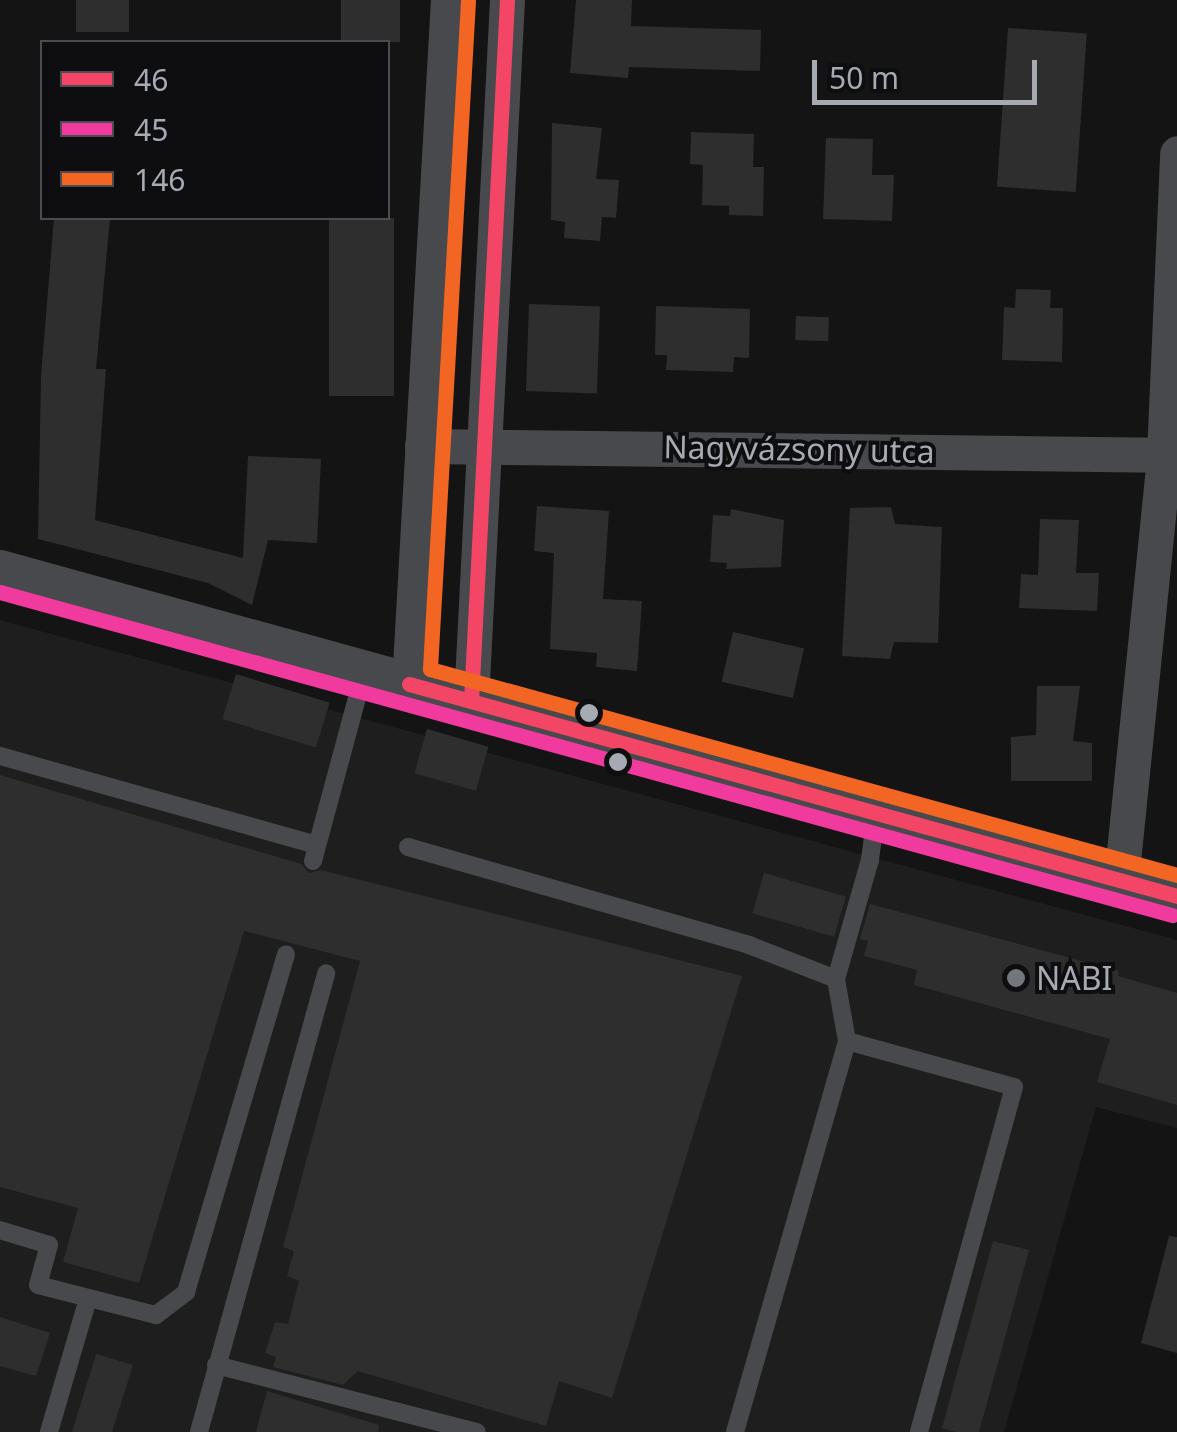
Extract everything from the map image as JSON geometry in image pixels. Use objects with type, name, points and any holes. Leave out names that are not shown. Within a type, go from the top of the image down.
[{"type":"street","points":[[409,684],[448,0]]},
{"type":"street","points":[[471,701],[481,443],[507,0]]},
{"type":"street","points":[[1121,881],[1170,455],[1177,153]]},
{"type":"street","name":"Nagyvázsony utca","points":[[422,446],[481,443],[1170,455]]},
{"type":"street","points":[[0,570],[1177,896]]},
{"type":"lane","points":[[0,756],[315,853],[364,671]]},
{"type":"lane","points":[[736,1432],[847,1041],[836,979],[870,860],[876,814]]},
{"type":"lane","points":[[408,846],[749,945],[836,979]]},
{"type":"lane","points":[[0,1230],[49,1244],[38,1285],[156,1316],[186,1292],[286,955]]},
{"type":"lane","points":[[199,1432],[326,973]]},
{"type":"lane","points":[[847,1041],[1014,1086],[918,1432]]},
{"type":"lane","points":[[49,1432],[88,1299]]},
{"type":"lane","points":[[216,1364],[477,1432]]},
{"type":"shaded area","points":[[0,620],[1177,940],[1177,1128],[1096,1107],[1004,1432],[0,1432]]},
{"type":"building","points":[[76,0],[129,0],[129,32],[76,32]]},
{"type":"building","points":[[341,0],[400,0],[400,42],[341,40]]},
{"type":"building","points":[[576,0],[632,0],[631,26],[761,30],[760,71],[629,67],[628,78],[570,73]]},
{"type":"building","points":[[1008,28],[1087,34],[1076,192],[997,187]]},
{"type":"building","points":[[552,123],[602,128],[596,179],[619,180],[616,218],[602,217],[600,241],[564,238],[565,222],[551,220]]},
{"type":"building","points":[[691,132],[754,134],[753,167],[764,167],[763,216],[729,215],[729,206],[702,205],[703,165],[690,164]]},
{"type":"building","points":[[826,138],[873,139],[872,175],[894,175],[892,221],[823,219]]},
{"type":"building","points":[[394,218],[394,396],[329,396],[329,220]]},
{"type":"building","points":[[54,220],[110,220],[96,369],[106,369],[95,520],[243,558],[248,456],[321,459],[317,543],[268,540],[252,605],[208,583],[38,539],[41,376]]},
{"type":"building","points":[[1016,289],[1051,290],[1050,308],[1063,308],[1062,362],[1002,360],[1004,307],[1015,308]]},
{"type":"building","points":[[529,304],[600,306],[597,393],[526,391]]},
{"type":"building","points":[[656,306],[750,309],[749,358],[734,357],[733,372],[666,370],[667,355],[655,355]]},
{"type":"building","points":[[796,316],[829,317],[828,341],[795,340]]},
{"type":"building","points":[[537,506],[609,511],[603,599],[642,601],[637,671],[596,667],[597,653],[550,649],[554,553],[534,551]]},
{"type":"building","points":[[891,507],[895,524],[942,527],[938,643],[894,642],[890,659],[842,656],[850,508]]},
{"type":"building","points":[[731,509],[784,520],[781,567],[726,569],[727,563],[710,562],[713,515],[730,516]]},
{"type":"building","points":[[1040,519],[1079,520],[1076,573],[1099,573],[1097,611],[1019,608],[1021,574],[1038,575]]},
{"type":"building","points":[[733,632],[804,648],[793,698],[722,682]]},
{"type":"building","points":[[236,674],[330,703],[316,748],[222,719]]},
{"type":"building","points":[[1037,686],[1080,686],[1073,741],[1092,743],[1092,781],[1011,781],[1011,737],[1036,735]]},
{"type":"building","points":[[427,729],[489,747],[476,791],[414,773]]},
{"type":"building","points":[[0,775],[301,864],[309,873],[321,870],[742,976],[612,1398],[559,1381],[546,1426],[358,1371],[343,1385],[273,1367],[276,1357],[265,1353],[275,1322],[288,1324],[299,1281],[287,1276],[294,1251],[283,1247],[360,961],[244,931],[139,1283],[63,1262],[78,1208],[0,1187]]},
{"type":"building","points":[[764,873],[846,896],[834,937],[752,913]]},
{"type":"building","name":"NABI","points":[[870,904],[1119,971],[1118,976],[1177,993],[1177,1105],[1097,1082],[1110,1039],[914,985],[917,970],[864,956],[868,941],[860,939]]},
{"type":"building","points":[[1169,1236],[1177,1237],[1177,1353],[1141,1343]]},
{"type":"building","points":[[993,1241],[1029,1250],[979,1432],[955,1432],[942,1428]]},
{"type":"building","points":[[0,1317],[50,1333],[36,1376],[0,1366]]},
{"type":"building","points":[[96,1354],[133,1365],[112,1432],[72,1432]]},
{"type":"building","points":[[267,1391],[379,1425],[378,1432],[256,1432]]},
{"type":"transit line","name":"46","points":[[471,701],[507,0]]},
{"type":"transit line","name":"146","points":[[468,1],[430,669],[1177,875]]},
{"type":"transit line","name":"45","points":[[0,592],[1172,915]]},
{"type":"transit line","name":"46","points":[[409,684],[1177,896]]},
{"type":"place","name":"NABI","points":[[1016,978]]}]
